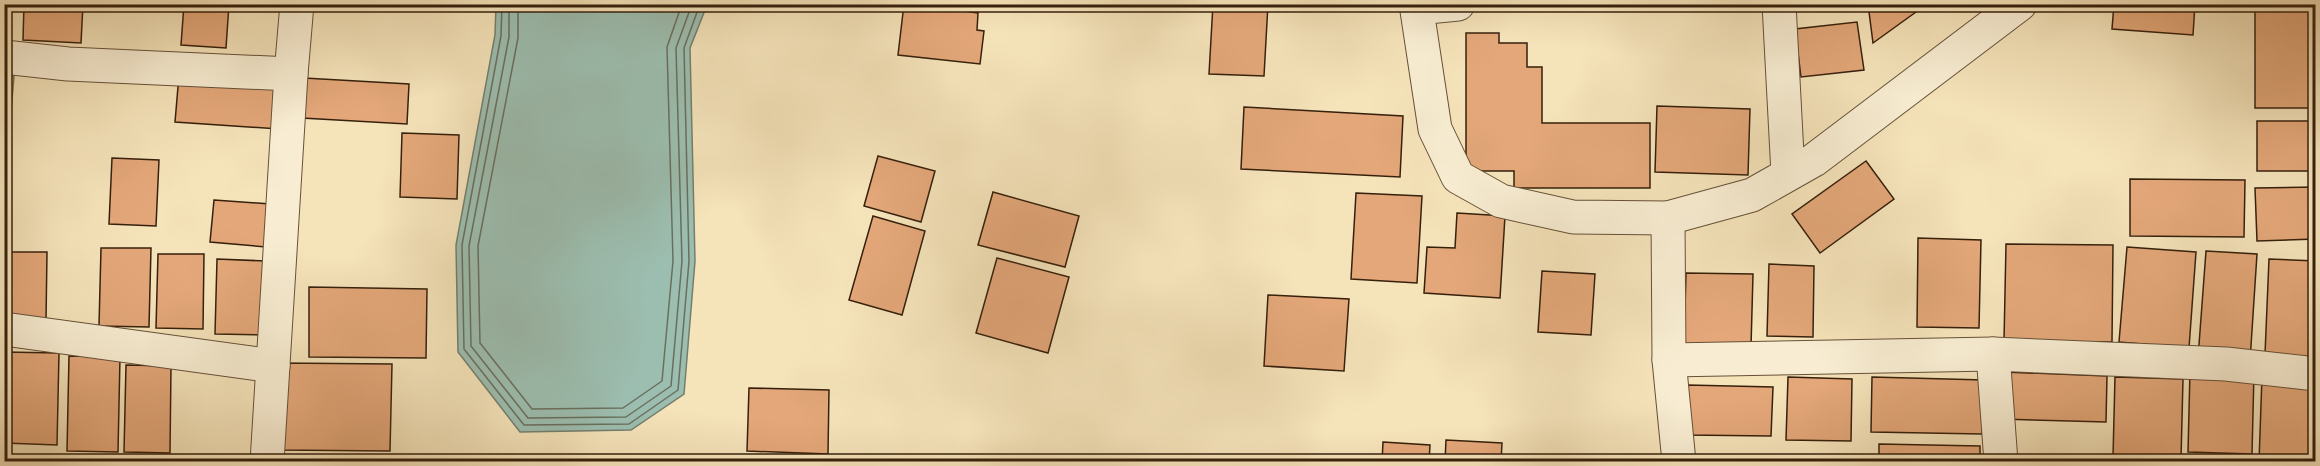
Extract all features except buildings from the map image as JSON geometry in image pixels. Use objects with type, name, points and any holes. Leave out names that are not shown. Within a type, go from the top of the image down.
[{"type":"street","points":[[267,462],[297,4]]},
{"type":"street","points":[[1458,4],[1416,6],[1435,129],[1458,177],[1501,201],[1573,217],[1668,218],[1752,195],[1814,160],[2013,8]]},
{"type":"street","points":[[1779,4],[1788,174]]},
{"type":"street","points":[[4,57],[68,64],[291,74]]},
{"type":"street","points":[[1668,218],[1669,360],[1679,462]]},
{"type":"street","points":[[4,329],[273,366]]},
{"type":"street","points":[[1669,360],[1993,354],[2226,364],[2316,374]]},
{"type":"street","points":[[1993,354],[2001,462]]},
{"type":"green space","points":[[4,74],[14,76],[5,182]]},
{"type":"water","points":[[496,5],[707,5],[690,48],[695,261],[684,394],[631,430],[520,432],[458,352],[456,245],[495,35]]}]
